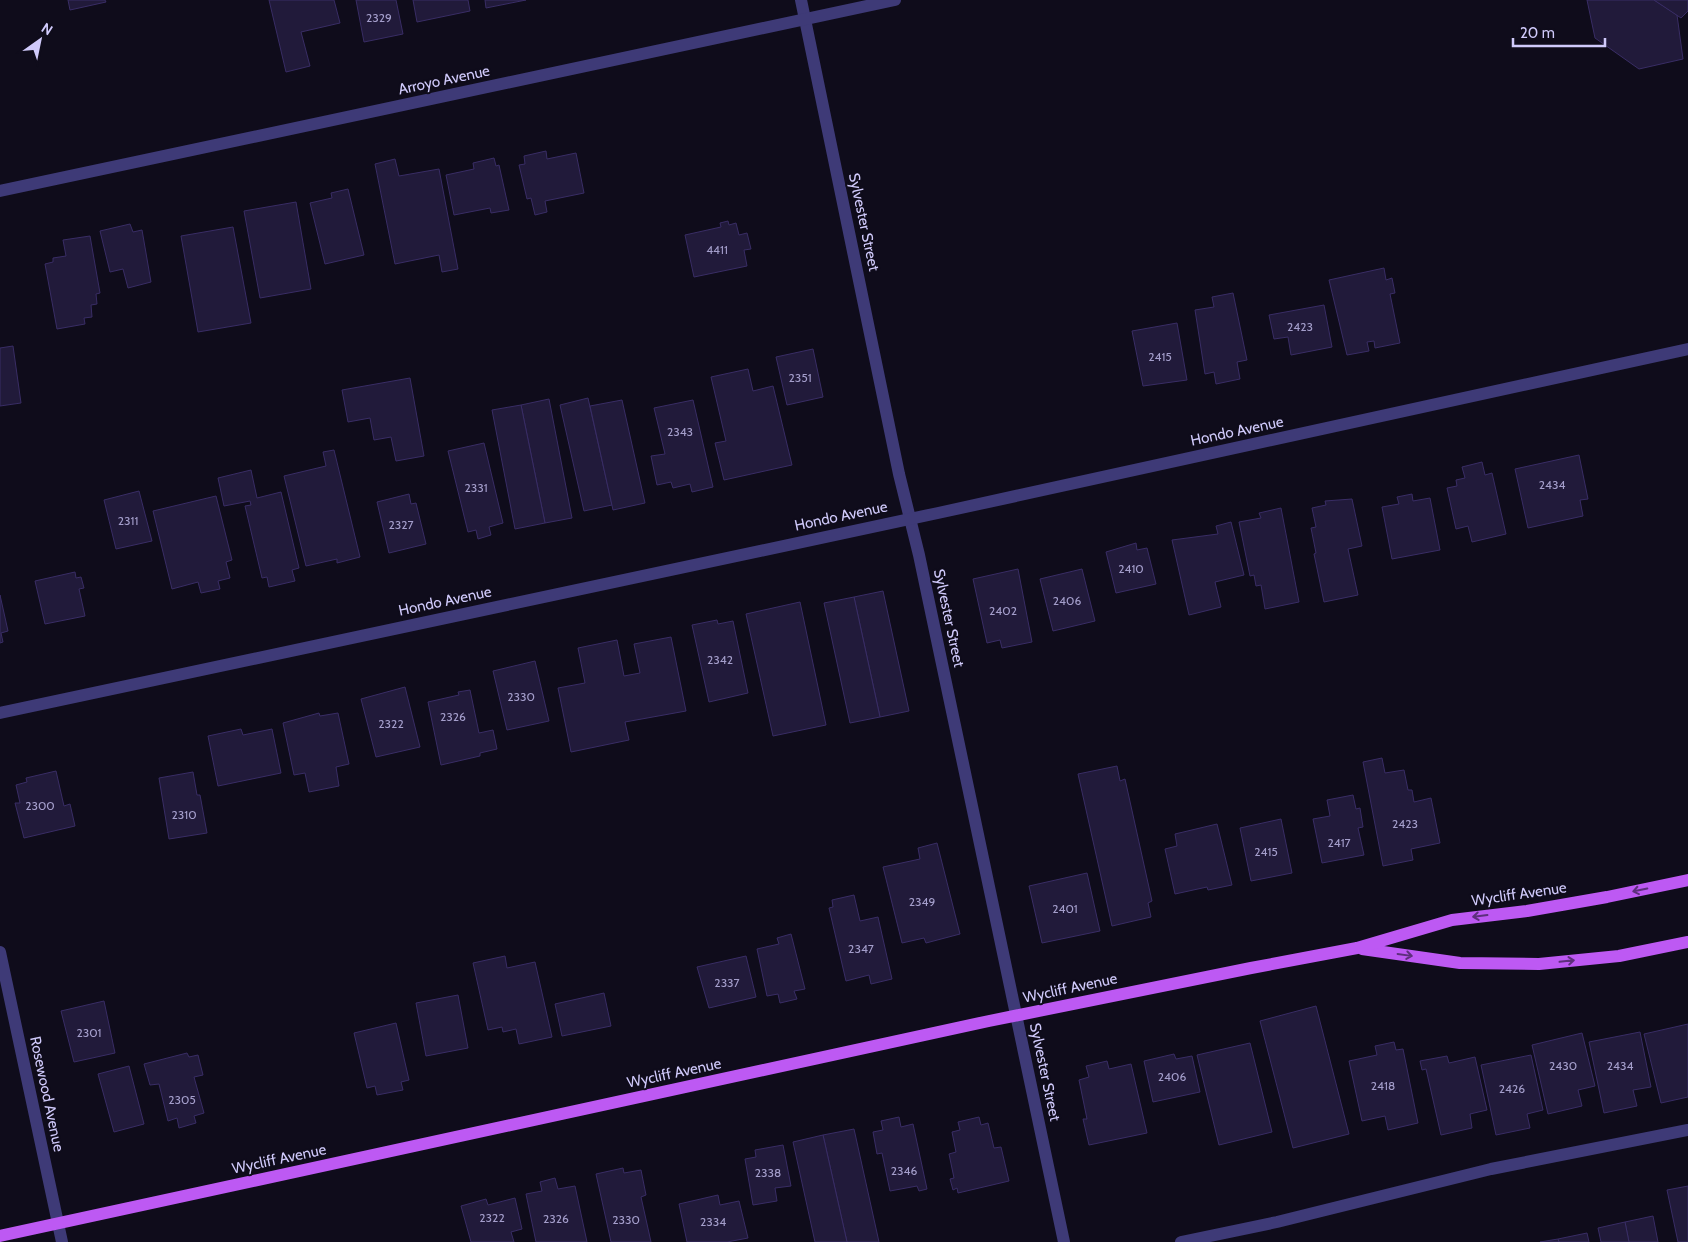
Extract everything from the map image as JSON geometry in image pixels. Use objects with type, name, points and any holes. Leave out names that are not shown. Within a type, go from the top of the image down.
[{"type":"main road","name":"Wycliff Avenue","points":[[0,1236],[1016,1016],[1357,948],[1452,920],[1607,898],[1688,880]]},
{"type":"main road","name":"Wycliff Avenue","points":[[1357,948],[1460,963],[1539,964],[1619,956],[1688,942]]},
{"type":"street","name":"Sylvester Street","points":[[801,0],[1064,1242]]},
{"type":"street","name":"Arroyo Avenue","points":[[0,191],[895,0]]},
{"type":"street","name":"Hondo Avenue","points":[[0,713],[1688,349]]},
{"type":"street","name":"Rosewood Avenue","points":[[0,952],[62,1242]]},
{"type":"street","points":[[1181,1242],[1276,1222],[1491,1169],[1688,1130]]},
{"type":"building","points":[[68,0],[105,0],[106,2],[70,10]]},
{"type":"building","points":[[269,0],[334,0],[340,23],[301,32],[310,66],[286,72]]},
{"type":"building","points":[[356,0],[396,0],[403,34],[364,42]]},
{"type":"building","points":[[413,0],[468,0],[470,11],[417,22]]},
{"type":"building","points":[[485,0],[526,0],[486,8]]},
{"type":"building","points":[[1587,0],[1654,0],[1677,15],[1683,59],[1639,69],[1595,38]]},
{"type":"building","points":[[1654,0],[1688,0],[1688,11],[1681,18]]},
{"type":"building","points":[[546,151],[547,159],[576,153],[584,193],[545,201],[547,212],[535,215],[531,198],[527,199],[519,165],[525,164],[524,156]]},
{"type":"building","points":[[494,158],[496,166],[499,165],[509,210],[491,213],[490,208],[454,215],[446,175],[474,169],[473,163]]},
{"type":"building","points":[[395,159],[399,176],[439,169],[458,269],[442,272],[439,255],[395,264],[375,164]]},
{"type":"building","points":[[348,189],[364,255],[325,264],[310,203],[332,198],[331,193]]},
{"type":"building","points":[[296,202],[311,289],[260,298],[244,211]]},
{"type":"building","points":[[728,221],[729,225],[736,223],[739,235],[747,233],[751,249],[744,250],[747,266],[694,277],[685,235],[721,227],[720,223]]},
{"type":"building","points":[[130,224],[133,232],[142,230],[151,282],[128,288],[123,269],[110,272],[100,231]]},
{"type":"building","points":[[233,227],[251,323],[198,332],[181,236]]},
{"type":"building","points":[[90,236],[100,293],[96,294],[97,304],[91,305],[92,317],[84,318],[85,324],[57,329],[45,264],[53,262],[53,258],[66,256],[63,240]]},
{"type":"building","points":[[1384,268],[1386,280],[1392,278],[1395,293],[1390,294],[1400,343],[1375,348],[1374,341],[1367,342],[1369,351],[1347,355],[1329,280]]},
{"type":"building","points":[[1233,293],[1247,360],[1237,362],[1240,379],[1216,384],[1214,372],[1205,374],[1195,310],[1214,307],[1212,297]]},
{"type":"building","points":[[1324,305],[1332,347],[1291,355],[1288,337],[1274,339],[1269,315]]},
{"type":"building","points":[[1177,323],[1187,380],[1143,386],[1132,331]]},
{"type":"building","points":[[13,346],[21,403],[0,406],[0,348]]},
{"type":"building","points":[[813,349],[823,397],[787,405],[776,357]]},
{"type":"building","points":[[748,369],[753,391],[773,386],[792,465],[724,480],[715,443],[726,441],[711,377]]},
{"type":"building","points":[[410,378],[424,456],[396,461],[391,437],[374,440],[370,418],[348,422],[342,390]]},
{"type":"building","points":[[588,398],[612,505],[584,511],[560,405]]},
{"type":"building","points":[[549,399],[572,518],[545,523],[521,405]]},
{"type":"building","points":[[622,400],[645,503],[613,510],[590,406]]},
{"type":"building","points":[[693,400],[713,487],[692,492],[690,484],[673,488],[671,482],[657,485],[651,456],[665,454],[654,408]]},
{"type":"building","points":[[521,405],[545,523],[515,529],[492,410]]},
{"type":"building","points":[[484,443],[503,523],[489,527],[491,535],[478,539],[476,530],[468,532],[448,451]]},
{"type":"building","points":[[334,450],[360,557],[337,563],[337,559],[306,566],[284,476],[326,466],[323,452]]},
{"type":"building","points":[[1579,455],[1588,499],[1580,500],[1583,516],[1528,528],[1515,469]]},
{"type":"building","points":[[1482,462],[1485,475],[1492,473],[1506,534],[1472,542],[1468,526],[1456,529],[1447,488],[1457,486],[1456,480],[1465,478],[1462,467]]},
{"type":"building","points":[[251,470],[257,498],[281,492],[299,568],[292,570],[295,581],[269,587],[267,577],[262,578],[245,506],[251,505],[250,501],[224,506],[218,478]]},
{"type":"building","points":[[139,491],[152,541],[116,549],[104,500]]},
{"type":"building","points":[[409,494],[411,504],[416,503],[426,544],[389,553],[377,502]]},
{"type":"building","points":[[1412,494],[1413,501],[1430,498],[1440,550],[1392,559],[1382,507],[1399,504],[1397,497]]},
{"type":"building","points":[[216,496],[232,560],[226,562],[230,578],[218,581],[220,589],[201,593],[198,582],[172,589],[153,511]]},
{"type":"building","points":[[1352,499],[1362,546],[1348,549],[1358,595],[1324,602],[1314,554],[1316,553],[1311,528],[1316,527],[1312,508],[1326,505],[1325,501]]},
{"type":"building","points":[[1281,508],[1299,602],[1265,609],[1261,585],[1256,586],[1254,575],[1250,576],[1239,522],[1261,518],[1259,513]]},
{"type":"building","points":[[1231,522],[1244,575],[1215,582],[1221,607],[1189,615],[1172,540],[1218,534],[1216,526]]},
{"type":"building","points":[[1136,543],[1137,550],[1147,548],[1156,584],[1116,593],[1106,552]]},
{"type":"building","points":[[1018,569],[1032,642],[1002,648],[1000,640],[987,643],[973,579]]},
{"type":"building","points":[[1082,569],[1095,621],[1053,631],[1040,579]]},
{"type":"building","points":[[75,572],[76,578],[81,577],[84,588],[79,589],[85,616],[45,624],[35,581]]},
{"type":"building","points":[[883,591],[909,711],[880,717],[854,597]]},
{"type":"building","points":[[0,595],[8,631],[1,633],[3,642],[0,643]]},
{"type":"building","points":[[854,597],[880,717],[850,723],[824,603]]},
{"type":"building","points":[[800,602],[826,725],[773,736],[746,614]]},
{"type":"building","points":[[717,620],[718,624],[733,621],[748,693],[709,702],[692,625]]},
{"type":"building","points":[[671,637],[686,711],[625,722],[629,740],[571,752],[558,688],[585,683],[578,648],[617,640],[624,676],[640,673],[634,644]]},
{"type":"building","points":[[535,661],[549,721],[507,730],[493,671]]},
{"type":"building","points":[[405,687],[420,747],[376,757],[361,699]]},
{"type":"building","points":[[470,690],[479,733],[493,730],[497,749],[480,753],[480,756],[441,765],[428,702],[459,695],[458,692]]},
{"type":"building","points":[[319,713],[320,716],[338,713],[349,764],[336,767],[339,786],[309,792],[305,773],[294,775],[283,723]]},
{"type":"building","points":[[241,729],[243,735],[272,729],[281,773],[218,786],[208,736]]},
{"type":"building","points":[[1382,758],[1385,773],[1404,770],[1408,790],[1412,790],[1414,802],[1431,798],[1440,843],[1411,849],[1413,860],[1383,866],[1363,762]]},
{"type":"building","points":[[1117,766],[1120,781],[1125,779],[1152,901],[1148,903],[1151,917],[1112,926],[1078,774]]},
{"type":"building","points":[[56,771],[64,806],[70,804],[75,826],[24,838],[15,803],[20,803],[16,785],[27,782],[26,778]]},
{"type":"building","points":[[193,772],[197,795],[200,795],[207,833],[169,839],[159,778]]},
{"type":"building","points":[[1353,795],[1356,809],[1360,808],[1363,827],[1358,828],[1364,855],[1322,863],[1313,819],[1330,816],[1327,800]]},
{"type":"building","points":[[1281,819],[1292,873],[1251,881],[1240,828]]},
{"type":"building","points":[[1217,824],[1232,885],[1208,890],[1207,887],[1175,894],[1165,849],[1177,846],[1175,834]]},
{"type":"building","points":[[937,843],[960,934],[926,943],[924,938],[902,943],[883,867],[920,859],[918,848]]},
{"type":"building","points":[[1087,873],[1100,931],[1042,943],[1029,886]]},
{"type":"building","points":[[854,895],[860,921],[878,917],[892,979],[871,984],[869,975],[846,981],[829,908],[833,907],[832,900]]},
{"type":"building","points":[[791,934],[805,989],[794,991],[797,999],[780,1003],[778,994],[767,996],[757,949],[779,944],[777,938]]},
{"type":"building","points":[[505,956],[507,968],[535,962],[552,1037],[519,1044],[516,1029],[503,1032],[502,1027],[488,1030],[473,963]]},
{"type":"building","points":[[746,956],[756,997],[709,1008],[697,967]]},
{"type":"building","points":[[604,993],[611,1026],[562,1036],[555,1004]]},
{"type":"building","points":[[458,995],[468,1048],[426,1056],[416,1003]]},
{"type":"building","points":[[104,1001],[115,1053],[74,1062],[61,1011]]},
{"type":"building","points":[[1316,1006],[1349,1134],[1293,1148],[1260,1021]]},
{"type":"building","points":[[396,1023],[409,1080],[401,1082],[403,1090],[377,1095],[375,1086],[367,1088],[354,1033]]},
{"type":"building","points":[[1688,1024],[1688,1097],[1661,1103],[1644,1034]]},
{"type":"building","points":[[1640,1032],[1651,1087],[1633,1090],[1637,1106],[1604,1113],[1589,1042]]},
{"type":"building","points":[[1582,1033],[1595,1086],[1578,1090],[1582,1106],[1548,1114],[1532,1045]]},
{"type":"building","points":[[1394,1042],[1396,1050],[1403,1049],[1418,1123],[1388,1130],[1385,1116],[1362,1121],[1349,1061],[1377,1055],[1375,1046]]},
{"type":"building","points":[[1250,1043],[1272,1132],[1219,1145],[1197,1055]]},
{"type":"building","points":[[187,1053],[189,1057],[198,1055],[203,1075],[194,1077],[204,1113],[194,1116],[196,1123],[179,1128],[177,1118],[168,1121],[159,1084],[150,1085],[144,1064]]},
{"type":"building","points":[[1174,1054],[1176,1059],[1192,1056],[1200,1092],[1153,1102],[1144,1061]]},
{"type":"building","points":[[1531,1055],[1543,1110],[1527,1114],[1530,1128],[1496,1135],[1481,1065]]},
{"type":"building","points":[[1447,1056],[1449,1063],[1475,1057],[1487,1110],[1470,1114],[1472,1128],[1441,1135],[1426,1069],[1422,1070],[1420,1061]]},
{"type":"building","points":[[1107,1061],[1109,1069],[1131,1064],[1147,1133],[1089,1145],[1083,1119],[1087,1119],[1079,1080],[1089,1077],[1086,1066]]},
{"type":"building","points":[[129,1066],[144,1124],[114,1132],[98,1074]]},
{"type":"building","points":[[899,1117],[901,1127],[913,1124],[927,1189],[919,1191],[917,1186],[890,1191],[882,1153],[877,1154],[873,1132],[883,1130],[881,1121]]},
{"type":"building","points":[[979,1117],[981,1125],[988,1123],[994,1148],[1001,1147],[1009,1181],[958,1193],[957,1188],[953,1190],[950,1179],[954,1178],[949,1154],[956,1152],[952,1132],[960,1130],[958,1122]]},
{"type":"building","points":[[854,1129],[879,1242],[847,1242],[823,1135]]},
{"type":"building","points":[[823,1135],[847,1242],[815,1242],[793,1142]]},
{"type":"building","points":[[783,1145],[791,1186],[775,1188],[777,1201],[753,1205],[745,1159],[756,1157],[755,1150]]},
{"type":"building","points":[[623,1168],[624,1173],[641,1170],[646,1195],[641,1197],[651,1242],[611,1242],[596,1174]]},
{"type":"building","points":[[555,1178],[558,1189],[575,1186],[587,1242],[536,1242],[526,1194],[542,1191],[540,1182]]},
{"type":"building","points":[[1688,1186],[1688,1242],[1678,1242],[1667,1190]]},
{"type":"building","points":[[718,1195],[720,1205],[739,1201],[748,1238],[727,1242],[687,1242],[679,1204]]},
{"type":"building","points":[[515,1198],[522,1229],[511,1232],[514,1242],[471,1242],[461,1206],[486,1199],[488,1205]]},
{"type":"building","points":[[1653,1216],[1658,1242],[1629,1242],[1625,1222]]},
{"type":"building","points":[[1625,1222],[1629,1242],[1601,1242],[1598,1228]]},
{"type":"building","points":[[1587,1233],[1589,1242],[1559,1242],[1558,1239]]},
{"type":"building","points":[[1558,1239],[1559,1242],[1540,1242]]}]
